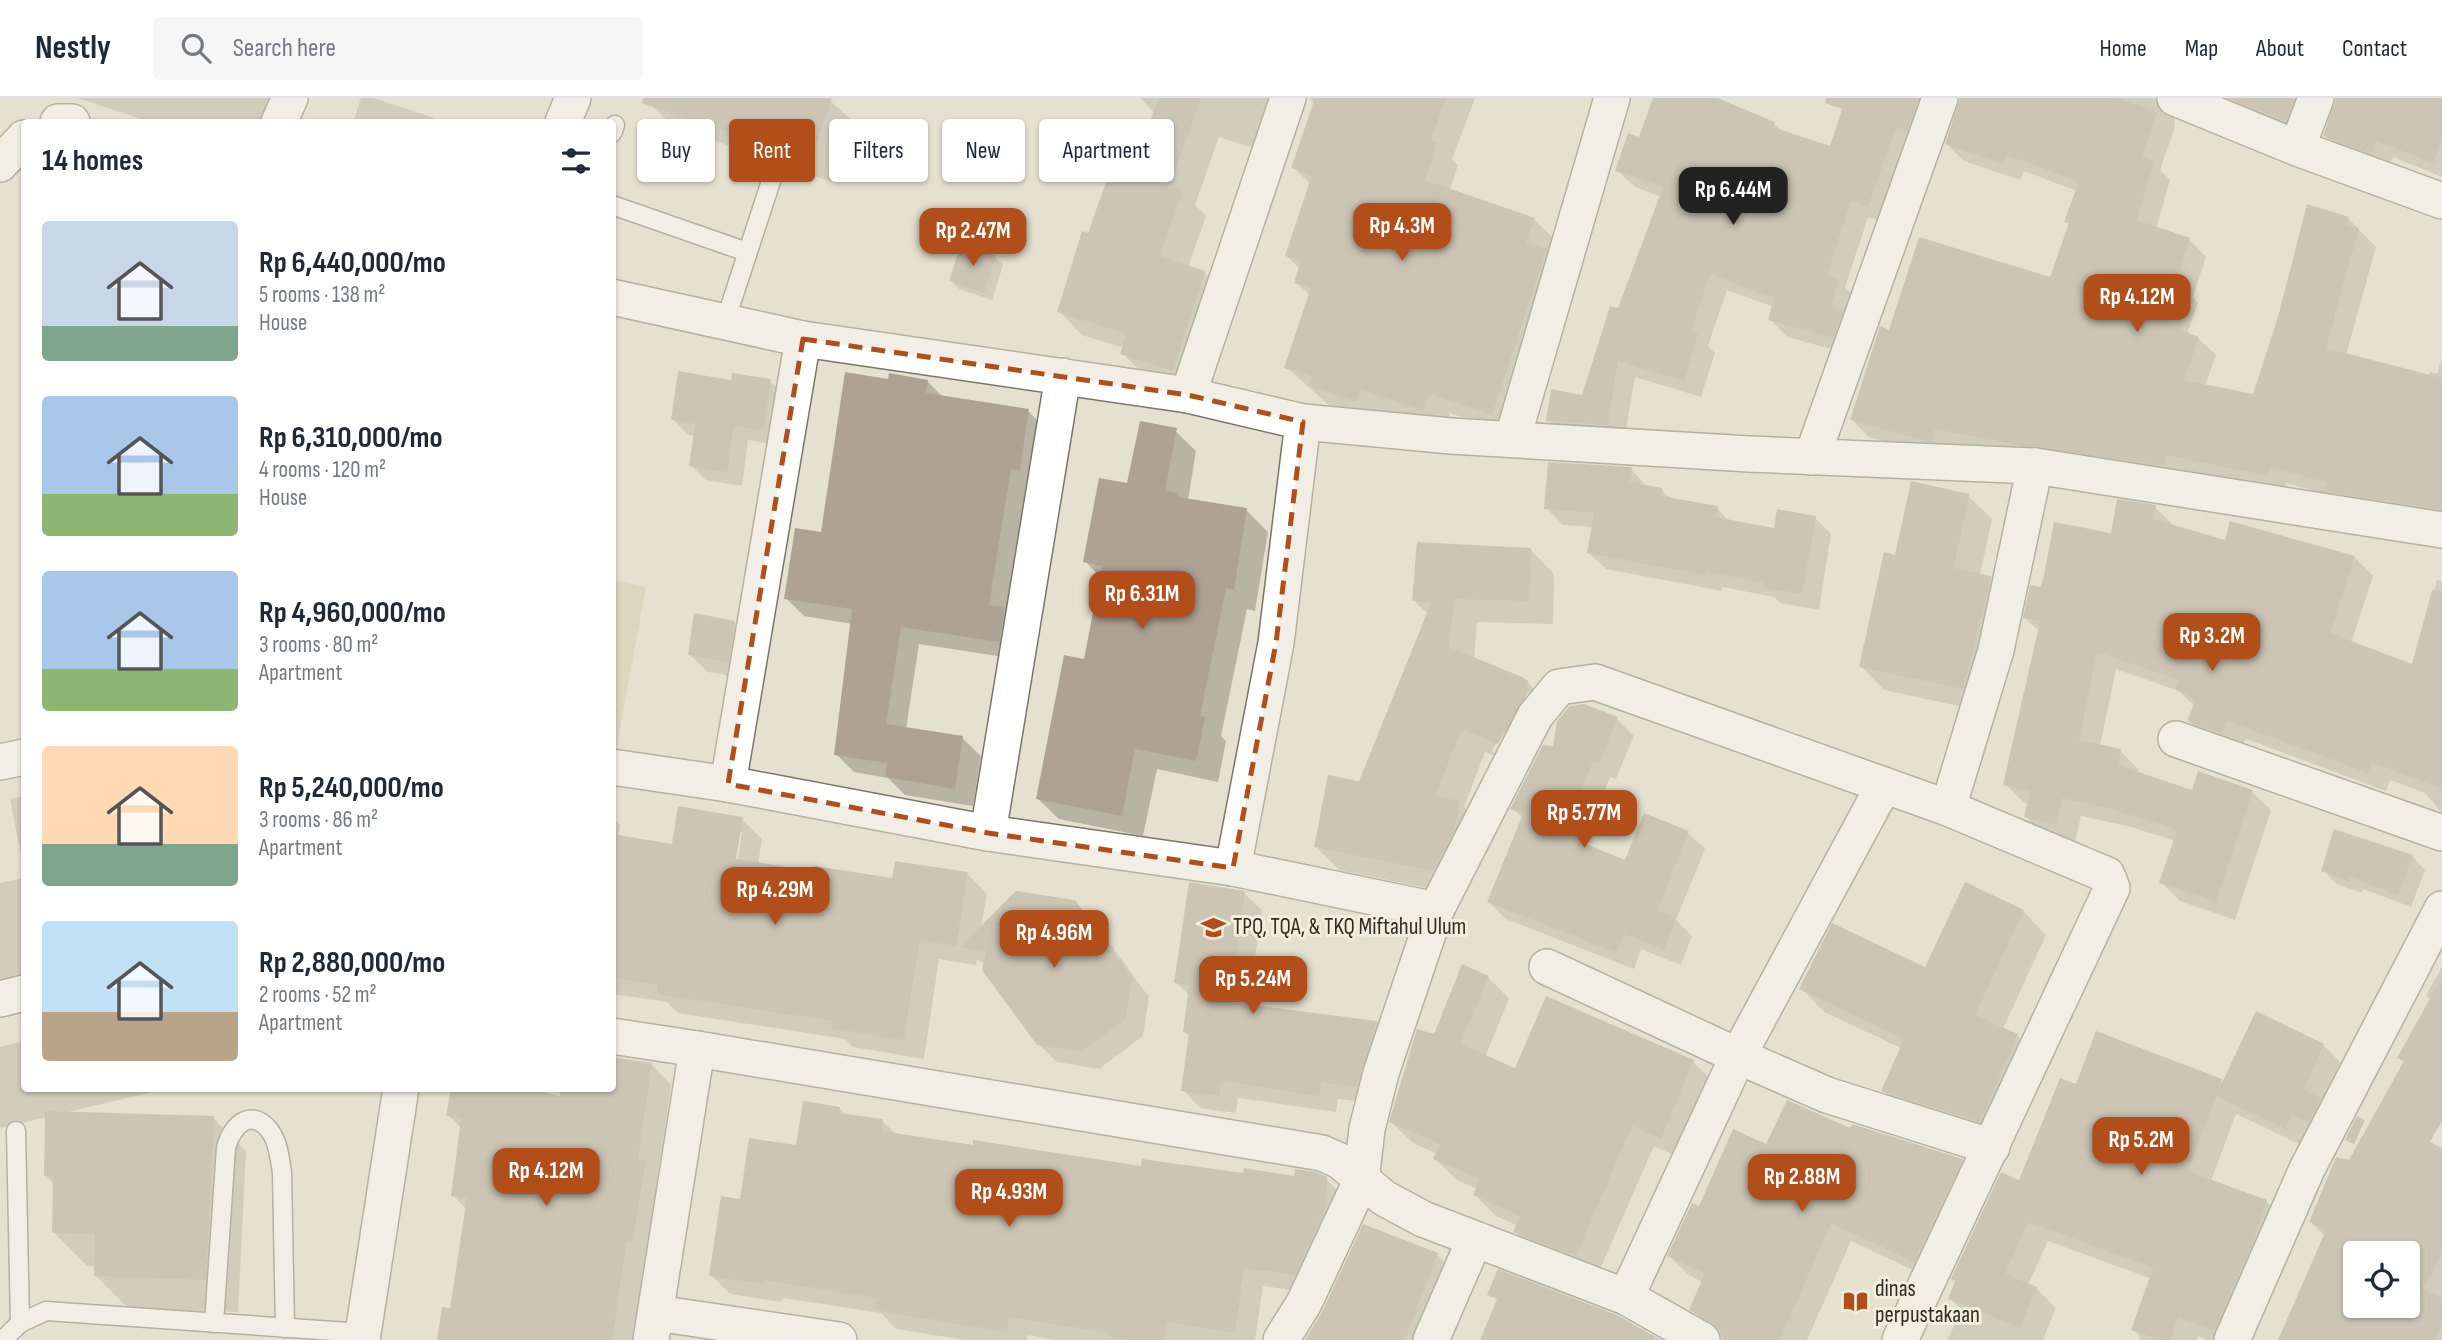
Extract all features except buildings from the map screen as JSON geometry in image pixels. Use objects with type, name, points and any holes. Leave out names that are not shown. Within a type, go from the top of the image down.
[{"type":"street","points":[[280,119],[290,98]]},
{"type":"street","points":[[564,119],[573,98]]},
{"type":"street","points":[[1188,395],[1288,98]]},
{"type":"street","points":[[1513,437],[1612,98]]},
{"type":"street","points":[[1812,457],[1940,98]]},
{"type":"street","points":[[2175,98],[2297,148],[2440,193]]},
{"type":"street","points":[[2297,148],[2316,98]]},
{"type":"street","points":[[0,164],[21,141]]},
{"type":"street","points":[[616,298],[803,339],[1188,395],[1303,422],[1451,436],[1513,437],[1812,457],[2035,466],[2442,530]]},
{"type":"street","points":[[728,783],[803,339]]},
{"type":"street","points":[[988,833],[1063,376]]},
{"type":"street","points":[[1233,868],[1276,643],[1303,422]]},
{"type":"street","points":[[1948,808],[1996,650],[2035,466]]},
{"type":"street","points":[[1280,1340],[1304,1303],[1362,1181],[1367,1129],[1381,1073],[1436,910],[1535,716],[1559,687],[1595,682],[1948,808],[2107,875],[2112,888],[1900,1340]]},
{"type":"street","points":[[2175,739],[2442,833]]},
{"type":"street","points":[[0,762],[21,758]]},
{"type":"street","points":[[616,768],[728,783],[988,833],[1233,868],[1436,910]]},
{"type":"street","points":[[1626,1297],[1738,1056],[1884,785]]},
{"type":"street","points":[[2232,1340],[2307,1168],[2442,909]]},
{"type":"street","points":[[1548,967],[1827,1095],[1992,1147]]},
{"type":"street","points":[[0,999],[21,994]]},
{"type":"street","points":[[616,1037],[1322,1153],[1340,1161],[1384,1198],[1474,1241],[1626,1297],[1702,1340]]},
{"type":"street","points":[[697,1049],[653,1326],[839,1340]]},
{"type":"street","points":[[362,1336],[400,1092]]},
{"type":"street","points":[[1431,1340],[1474,1241]]},
{"type":"lane","points":[[725,322],[771,182]]},
{"type":"lane","points":[[616,206],[747,252]]},
{"type":"lane","points":[[214,1323],[226,1148],[229,1135],[240,1122],[248,1119],[272,1133],[278,1150],[282,1173],[285,1328]]},
{"type":"lane","points":[[16,1131],[20,1323]]},
{"type":"lane","points":[[3,1340],[20,1323],[46,1311],[362,1336]]},
{"type":"highlighted area","points":[[803,339],[1188,395],[1303,422],[1276,643],[1233,868],[988,833],[728,784]]},
{"type":"shaded area","points":[[616,581],[646,587],[616,750]]},
{"type":"place","name":"TPQ, TQA, & TKQ Miftahul Ulum","points":[[1213,927]]},
{"type":"place","name":"dinas perpustakaan","points":[[1855,1302]]}]
